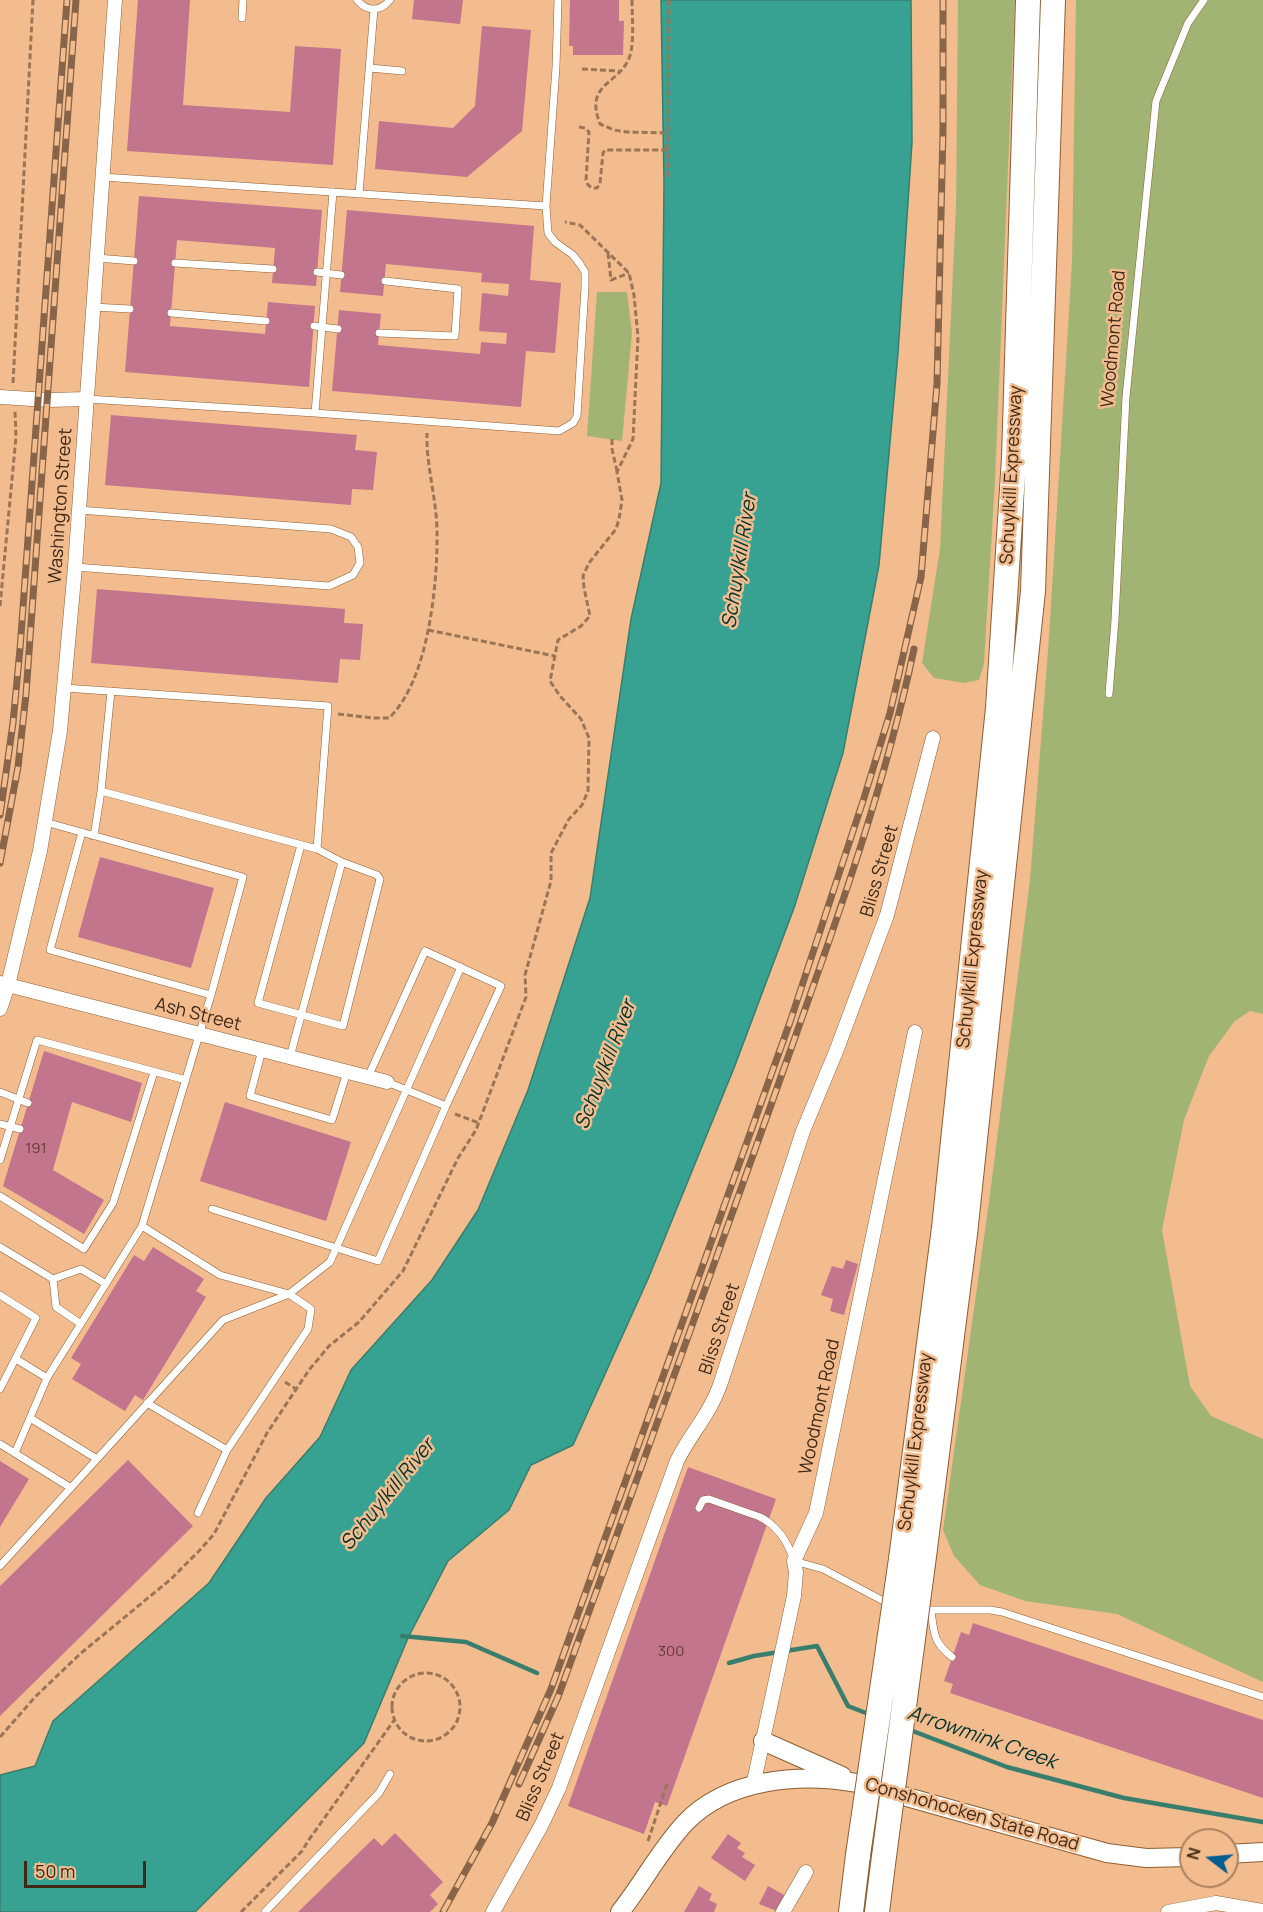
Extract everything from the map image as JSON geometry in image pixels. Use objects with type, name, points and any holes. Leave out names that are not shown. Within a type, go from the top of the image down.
[{"type":"highway","name":"Schuylkill Expressway","points":[[877,1912],[998,708],[1014,458],[1028,0]]},
{"type":"highway","name":"Schuylkill Expressway","points":[[851,1912],[858,1855],[912,1561],[965,1234],[1033,591],[1053,0]]},
{"type":"main road","points":[[763,1741],[857,1783]]},
{"type":"main road","name":"Conshohocken State Road","points":[[620,1912],[677,1832],[692,1816],[719,1798],[753,1786],[796,1779],[837,1779],[857,1783],[1097,1851],[1146,1858],[1179,1857]]},
{"type":"main road","points":[[1239,1853],[1263,1852]]},
{"type":"street","name":"Washington Street","points":[[0,1009],[4,984],[40,851],[60,731],[75,567],[115,0]]},
{"type":"street","points":[[7,397],[87,399]]},
{"type":"street","name":"Bliss Street","points":[[493,1912],[559,1788],[674,1487],[682,1452],[709,1412],[718,1392],[802,1131],[837,1049],[887,915],[933,738]]},
{"type":"street","name":"Ash Street","points":[[4,984],[387,1082]]},
{"type":"street","name":"Woodmont Road","points":[[753,1786],[790,1617],[796,1584],[794,1561],[816,1513],[915,1032]]},
{"type":"street","points":[[783,1912],[806,1872]]},
{"type":"street","points":[[1168,1912],[1216,1903],[1263,1911]]},
{"type":"lane","points":[[242,18],[243,0]]},
{"type":"lane","points":[[357,0],[363,7],[374,9],[381,8],[390,0]]},
{"type":"lane","points":[[87,399],[559,431],[573,423],[577,416],[585,272],[573,255],[555,242],[548,233],[546,206],[556,67],[558,0]]},
{"type":"lane","name":"Woodmont Road","points":[[1109,694],[1126,396],[1156,101],[1188,22],[1204,0]]},
{"type":"lane","points":[[359,194],[374,9]]},
{"type":"lane","points":[[369,68],[402,71]]},
{"type":"lane","points":[[102,177],[546,206]]},
{"type":"lane","points":[[315,413],[333,192]]},
{"type":"lane","points":[[97,258],[134,261]]},
{"type":"lane","points":[[175,263],[273,269]]},
{"type":"lane","points":[[317,272],[341,275]]},
{"type":"lane","points":[[379,333],[455,336],[458,289],[385,281]]},
{"type":"lane","points":[[93,307],[130,309]]},
{"type":"lane","points":[[171,313],[266,321]]},
{"type":"lane","points":[[314,326],[338,329]]},
{"type":"lane","points":[[75,567],[329,586],[353,575],[360,563],[358,547],[351,537],[331,528],[79,510]]},
{"type":"lane","points":[[64,688],[328,706],[317,849]]},
{"type":"lane","points":[[94,836],[111,691]]},
{"type":"lane","points":[[101,791],[317,849],[377,876],[380,879],[343,1026],[258,1003],[301,845]]},
{"type":"lane","points":[[15,1453],[47,1378],[142,1227],[200,1034],[243,877],[45,822]]},
{"type":"lane","points":[[82,832],[50,950],[211,995]]},
{"type":"lane","points":[[290,1058],[342,862]]},
{"type":"lane","points":[[212,1209],[378,1261],[501,986],[425,951],[368,1077]]},
{"type":"lane","points":[[0,1566],[223,1320],[289,1294],[330,1262],[461,967]]},
{"type":"lane","points":[[0,1160],[37,1040],[186,1080]]},
{"type":"lane","points":[[262,1050],[250,1096],[332,1120],[347,1072]]},
{"type":"lane","points":[[0,1196],[84,1249],[113,1203],[154,1072]]},
{"type":"lane","points":[[387,1082],[446,1106]]},
{"type":"lane","points":[[0,1092],[28,1103]]},
{"type":"lane","points":[[0,1124],[20,1129]]},
{"type":"lane","points":[[142,1227],[220,1275],[289,1294],[311,1309],[308,1329],[227,1450],[198,1513]]},
{"type":"lane","points":[[0,1247],[53,1279]]},
{"type":"lane","points":[[53,1279],[81,1269],[106,1284]]},
{"type":"lane","points":[[53,1279],[56,1306],[81,1324]]},
{"type":"lane","points":[[0,1295],[36,1318],[0,1389]]},
{"type":"lane","points":[[16,1359],[47,1378]]},
{"type":"lane","points":[[147,1403],[227,1450]]},
{"type":"lane","points":[[30,1418],[97,1459]]},
{"type":"lane","points":[[0,1444],[71,1488]]},
{"type":"lane","points":[[699,1508],[704,1500],[710,1499],[768,1521],[787,1543],[794,1561],[824,1569],[892,1606],[912,1610],[1002,1612],[1263,1697]]},
{"type":"lane","points":[[931,1610],[934,1637],[940,1647],[952,1657]]},
{"type":"lane","points":[[265,1912],[379,1793],[390,1774]]},
{"type":"path","points":[[0,606],[16,437],[7,397],[12,376],[33,0]]},
{"type":"path","points":[[632,0],[631,52],[620,71],[603,86],[595,99],[595,111],[600,124],[614,130],[668,133]]},
{"type":"path","points":[[668,177],[669,0]]},
{"type":"path","points":[[582,69],[620,71]]},
{"type":"path","points":[[579,127],[589,132],[586,180],[592,188],[597,188],[600,183],[604,150],[668,150]]},
{"type":"path","points":[[565,222],[580,225],[629,273],[634,295],[638,337],[633,439],[617,472]]},
{"type":"path","points":[[608,251],[610,280],[629,273]]},
{"type":"path","points":[[327,713],[389,718],[406,697],[418,668],[428,630],[434,588],[437,528],[426,434]]},
{"type":"path","points":[[0,1737],[80,1654],[171,1579],[214,1534],[267,1433],[309,1370],[329,1346],[359,1322],[404,1271],[458,1158],[479,1123],[526,997],[525,975],[551,881],[551,853],[569,819],[582,805],[588,791],[588,738],[581,719],[550,681],[558,640],[581,626],[590,616],[584,588],[584,576],[589,563],[616,530],[622,500],[612,439]]},
{"type":"path","points":[[428,630],[555,656]]},
{"type":"path","points":[[467,1119],[479,1123]]},
{"type":"path","points":[[241,1912],[303,1851],[394,1719],[392,1710],[395,1693],[400,1685],[415,1674],[433,1673],[449,1681],[459,1697],[460,1706],[456,1724],[442,1737],[433,1740],[414,1739],[399,1727],[394,1719]]},
{"type":"path","points":[[648,1839],[668,1781]]},
{"type":"green space","points":[[958,0],[1015,0],[995,480],[984,664],[979,680],[964,683],[934,678],[922,663],[940,549],[956,207]]},
{"type":"green space","points":[[1076,0],[1263,0],[1263,1014],[1250,1011],[1235,1021],[1209,1056],[1184,1120],[1162,1230],[1190,1386],[1211,1416],[1263,1439],[1263,1682],[1117,1614],[1025,1601],[980,1585],[954,1556],[943,1530],[989,1202],[1030,880],[1049,638],[1072,262]]},
{"type":"green space","points":[[597,292],[627,292],[632,333],[622,441],[587,436]]},
{"type":"water","name":"Schuylkill River","points":[[661,0],[911,0],[912,142],[898,353],[879,565],[843,753],[794,908],[734,1068],[648,1279],[573,1445],[531,1465],[509,1510],[448,1561],[408,1638],[364,1743],[195,1912],[0,1912],[0,1775],[35,1766],[53,1721],[209,1583],[266,1498],[320,1437],[351,1370],[432,1280],[478,1210],[528,1090],[590,898],[631,619],[661,483],[664,183]]},
{"type":"building","points":[[138,0],[190,0],[183,105],[290,112],[295,46],[341,49],[333,165],[127,151]]},
{"type":"building","points":[[414,0],[463,0],[460,24],[412,19]]},
{"type":"building","points":[[570,0],[619,0],[619,21],[624,21],[623,55],[573,55],[573,46],[569,46]]},
{"type":"building","points":[[482,26],[531,30],[522,131],[467,177],[375,169],[379,121],[453,128],[475,106]]},
{"type":"building","points":[[139,196],[322,210],[316,286],[272,283],[275,248],[177,240],[170,326],[265,334],[268,302],[315,306],[309,387],[125,372]]},
{"type":"building","points":[[347,210],[534,226],[530,280],[561,283],[555,353],[526,351],[521,407],[332,391],[339,310],[381,314],[378,345],[480,354],[481,342],[506,344],[507,333],[479,331],[482,293],[508,296],[509,284],[481,282],[482,273],[386,264],[383,296],[340,292]]},
{"type":"building","points":[[111,415],[357,435],[355,450],[377,452],[373,490],[352,489],[351,505],[105,485]]},
{"type":"building","points":[[97,589],[345,609],[344,623],[363,624],[360,660],[340,659],[338,683],[91,663]]},
{"type":"building","points":[[100,857],[214,888],[191,968],[78,937]]},
{"type":"building","points":[[44,1051],[142,1083],[131,1122],[72,1102],[53,1170],[104,1200],[84,1234],[3,1186]]},
{"type":"building","points":[[225,1102],[351,1142],[326,1221],[200,1181]]},
{"type":"building","points":[[153,1247],[204,1279],[196,1291],[206,1297],[143,1400],[135,1395],[125,1411],[72,1379],[81,1364],[71,1358],[134,1255],[144,1261]]},
{"type":"building","points":[[846,1260],[858,1264],[844,1315],[830,1311],[833,1299],[821,1295],[832,1266],[843,1269]]},
{"type":"building","points":[[128,1460],[193,1526],[0,1716],[0,1586]]},
{"type":"building","points":[[0,1461],[29,1479],[0,1527]]},
{"type":"building","points":[[688,1467],[776,1499],[667,1806],[655,1802],[644,1834],[568,1806]]},
{"type":"building","points":[[973,1623],[1263,1720],[1263,1798],[950,1693],[953,1684],[944,1681],[961,1632],[969,1635]]},
{"type":"building","points":[[395,1833],[443,1882],[430,1895],[438,1904],[430,1912],[298,1912],[374,1838],[382,1846]]},
{"type":"building","points":[[728,1834],[741,1843],[737,1848],[745,1853],[742,1857],[755,1865],[745,1881],[711,1858]]},
{"type":"building","points":[[699,1886],[712,1894],[709,1900],[717,1904],[714,1912],[684,1912]]},
{"type":"building","points":[[768,1886],[786,1896],[779,1912],[759,1904]]},
{"type":"waterway","name":"Arrowmink Creek","points":[[402,1636],[466,1642],[537,1673]]},
{"type":"waterway","name":"Arrowmink Creek","points":[[729,1663],[754,1656],[817,1646],[848,1706],[871,1715]]},
{"type":"waterway","name":"Arrowmink Creek","points":[[910,1730],[1007,1767],[1124,1798],[1263,1822]]},
{"type":"railway","points":[[0,815],[13,723],[20,649],[67,0]]},
{"type":"railway","points":[[0,863],[18,767],[26,694],[76,0]]},
{"type":"railway","points":[[443,1912],[492,1823],[551,1689],[790,1022],[890,713],[921,577],[937,384],[943,131],[943,0]]},
{"type":"railway","points":[[519,1784],[558,1697],[831,936],[885,765],[914,649]]}]
